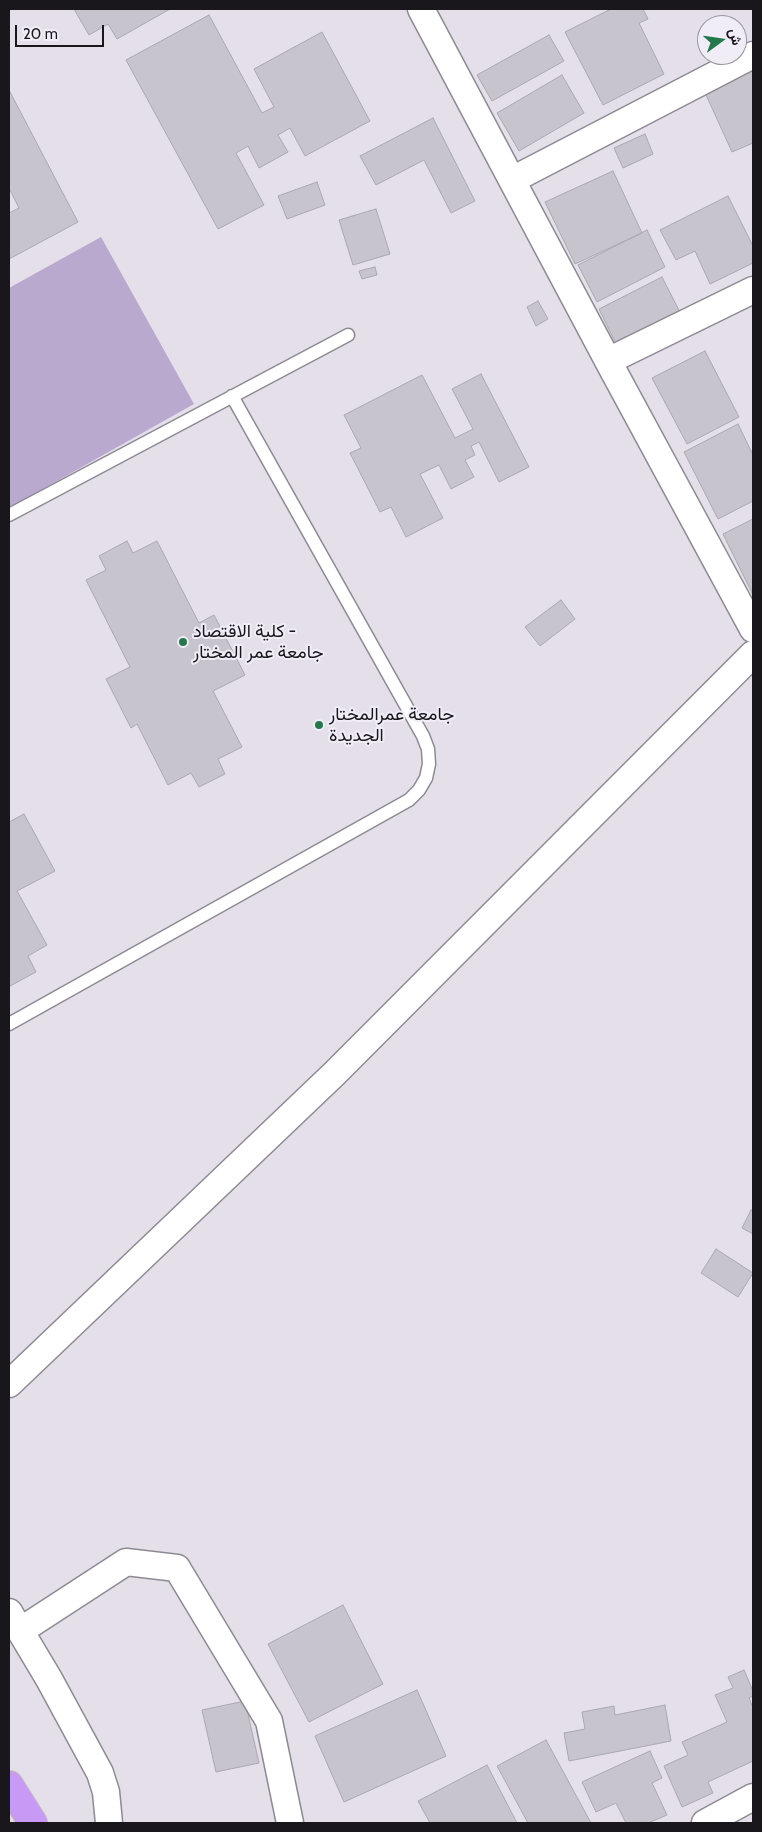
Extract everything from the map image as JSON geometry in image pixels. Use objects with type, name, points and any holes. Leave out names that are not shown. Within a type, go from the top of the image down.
[{"type":"highway","points":[[9,1785],[33,1823]]},
{"type":"street","points":[[421,9],[753,629]]},
{"type":"street","points":[[512,180],[753,55]]},
{"type":"street","points":[[608,361],[753,290]]},
{"type":"street","points":[[9,1384],[334,1074],[753,654]]},
{"type":"street","points":[[109,1823],[106,1792],[100,1773],[49,1679],[14,1621],[126,1562],[177,1568],[269,1721],[290,1823]]},
{"type":"street","points":[[705,1823],[753,1797]]},
{"type":"lane","points":[[9,516],[348,335]]},
{"type":"lane","points":[[9,1024],[408,800],[419,790],[426,778],[429,764],[428,749],[423,736],[232,396]]},
{"type":"shaded area","points":[[101,237],[194,404],[9,508],[9,288]]},
{"type":"building","points":[[74,9],[170,9],[117,39],[108,24],[89,35]]},
{"type":"building","points":[[611,9],[643,9],[648,19],[639,23],[664,74],[603,105],[565,32]]},
{"type":"building","points":[[209,15],[262,113],[274,107],[254,69],[322,32],[370,121],[305,156],[290,128],[278,135],[288,152],[259,168],[248,146],[236,153],[264,205],[218,229],[126,60]]},
{"type":"building","points":[[549,35],[564,61],[492,101],[477,75]]},
{"type":"building","points":[[753,63],[753,143],[732,152],[702,86]]},
{"type":"building","points":[[562,75],[584,113],[519,151],[497,113]]},
{"type":"building","points":[[9,90],[78,222],[9,259],[9,213],[19,208],[9,188]]},
{"type":"building","points":[[433,118],[475,201],[451,213],[424,160],[376,185],[360,156]]},
{"type":"building","points":[[645,134],[653,154],[623,168],[614,148]]},
{"type":"building","points":[[613,171],[642,233],[575,264],[545,202]]},
{"type":"building","points":[[317,182],[325,205],[287,219],[278,196]]},
{"type":"building","points":[[728,196],[753,246],[753,263],[710,284],[695,251],[676,260],[660,230]]},
{"type":"building","points":[[376,209],[390,254],[353,265],[339,220]]},
{"type":"building","points":[[647,230],[665,267],[597,302],[578,265]]},
{"type":"building","points":[[375,267],[377,275],[362,279],[359,271]]},
{"type":"building","points":[[662,277],[684,320],[620,352],[599,309]]},
{"type":"building","points":[[538,301],[548,319],[536,326],[527,307]]},
{"type":"building","points":[[705,351],[739,417],[687,444],[652,378]]},
{"type":"building","points":[[481,374],[529,467],[499,482],[479,442],[471,446],[475,455],[465,460],[474,477],[451,489],[439,465],[420,474],[443,518],[406,537],[391,507],[380,512],[350,453],[361,448],[344,415],[422,375],[455,438],[473,429],[452,389]]},
{"type":"building","points":[[738,424],[753,455],[753,501],[718,519],[684,452]]},
{"type":"building","points":[[753,519],[753,595],[723,534]]},
{"type":"building","points":[[127,541],[133,553],[157,541],[199,623],[214,615],[245,675],[213,691],[242,747],[218,759],[225,774],[199,787],[191,773],[168,785],[137,724],[131,728],[106,679],[130,667],[86,580],[106,570],[99,556]]},
{"type":"building","points":[[561,600],[575,619],[540,646],[525,627]]},
{"type":"building","points":[[24,814],[55,871],[17,891],[47,945],[28,956],[36,972],[10,986],[9,822]]},
{"type":"building","points":[[751,1210],[753,1211],[753,1234],[742,1228]]},
{"type":"building","points":[[716,1249],[753,1273],[738,1297],[701,1273]]},
{"type":"building","points":[[343,1605],[383,1684],[309,1722],[268,1644]]},
{"type":"building","points":[[744,1670],[753,1691],[753,1696],[749,1698],[753,1708],[753,1761],[708,1782],[713,1793],[682,1807],[664,1766],[688,1755],[682,1742],[727,1722],[715,1695],[733,1688],[728,1677]]},
{"type":"building","points":[[417,1690],[446,1756],[344,1802],[315,1736]]},
{"type":"building","points":[[245,1701],[259,1763],[216,1772],[202,1710]]},
{"type":"building","points":[[665,1705],[671,1741],[569,1761],[564,1733],[585,1729],[582,1712],[614,1706],[615,1715]]},
{"type":"building","points":[[546,1740],[591,1823],[528,1823],[497,1766]]},
{"type":"building","points":[[650,1751],[662,1778],[652,1783],[667,1815],[648,1823],[626,1823],[616,1803],[596,1812],[582,1782]]},
{"type":"building","points":[[487,1765],[517,1823],[430,1823],[418,1801]]},
{"type":"place","name":"كلية الاقتصاد - جامعة عمر المختار","points":[[183,642]]},
{"type":"place","name":"جامعة عمرالمختار الجديدة","points":[[319,725]]}]
